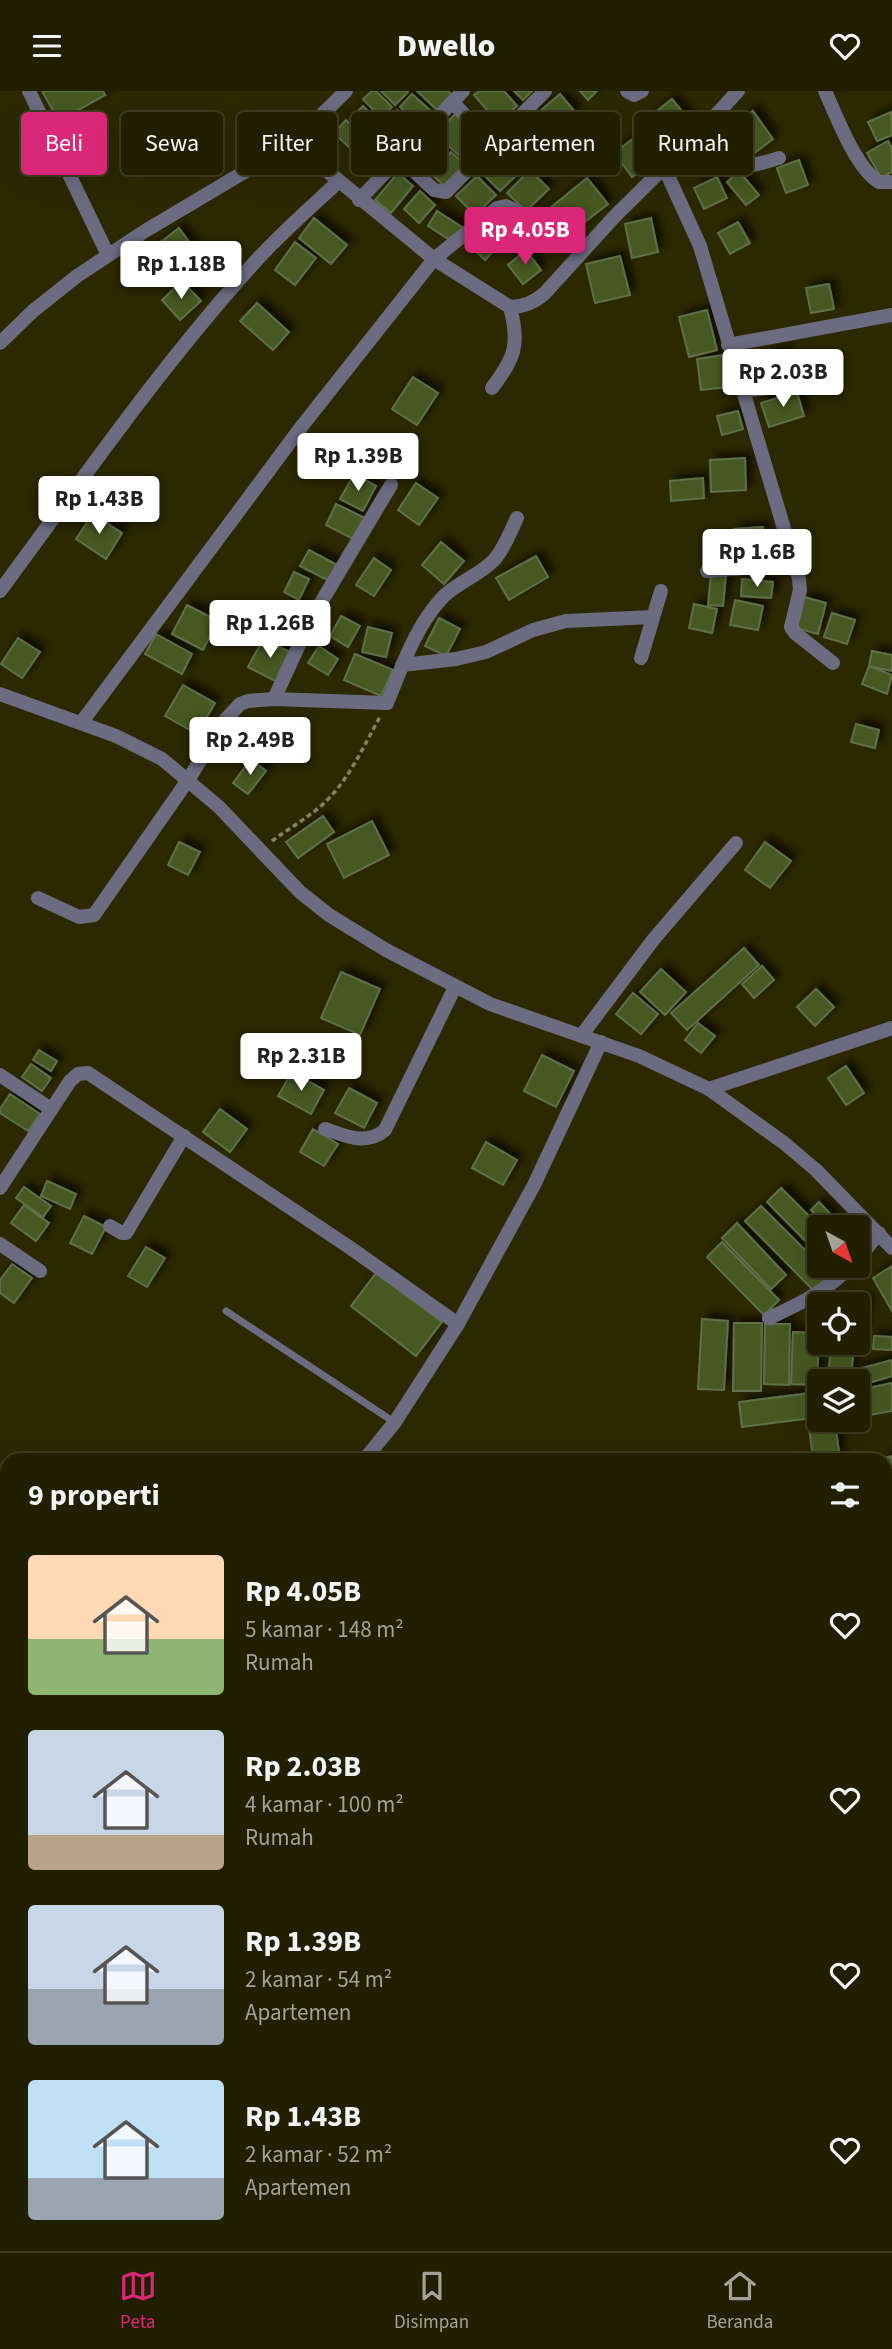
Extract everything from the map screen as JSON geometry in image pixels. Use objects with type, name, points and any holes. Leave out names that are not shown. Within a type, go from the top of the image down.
[{"type":"street","points":[[29,91],[108,255]]},
{"type":"street","points":[[325,112],[346,91]]},
{"type":"street","points":[[524,112],[545,91]]},
{"type":"street","points":[[627,91],[634,95],[642,91]]},
{"type":"street","points":[[718,112],[738,91]]},
{"type":"street","points":[[825,91],[848,142],[868,172],[879,182],[892,182]]},
{"type":"street","points":[[443,112],[459,94],[471,112]]},
{"type":"street","points":[[753,166],[779,158]]},
{"type":"street","points":[[0,342],[50,296],[108,255],[240,175]]},
{"type":"street","points":[[330,175],[434,259],[510,307],[526,305],[545,293],[656,175]]},
{"type":"street","points":[[359,200],[384,175]]},
{"type":"street","points":[[418,175],[434,190],[444,193],[463,175]]},
{"type":"street","points":[[668,175],[700,246],[800,585],[791,627],[833,663]]},
{"type":"street","points":[[0,591],[137,406],[220,302],[255,261],[338,182]]},
{"type":"street","points":[[81,723],[302,426],[434,259],[497,208],[506,206],[527,216]]},
{"type":"street","points":[[492,388],[508,367],[516,344],[516,329],[510,307]]},
{"type":"street","points":[[728,345],[892,316]]},
{"type":"street","points":[[743,391],[807,383]]},
{"type":"street","points":[[274,699],[310,621],[391,485]]},
{"type":"street","points":[[38,898],[79,917],[94,915],[188,780],[226,719],[236,708],[248,701],[274,699],[387,703],[422,624],[454,587],[494,560],[505,544],[517,517]]},
{"type":"street","points":[[707,571],[794,564]]},
{"type":"street","points":[[641,658],[661,591]]},
{"type":"street","points":[[402,665],[456,659],[486,652],[533,629],[566,621],[653,617]]},
{"type":"street","points":[[0,694],[81,723],[162,759],[219,807],[300,892],[330,915],[386,950],[500,1008],[639,1056],[709,1089],[784,1143],[845,1197],[892,1248]]},
{"type":"street","points":[[581,1036],[653,940],[736,843]]},
{"type":"street","points":[[325,1129],[361,1140],[375,1137],[385,1130],[455,987]]},
{"type":"street","points":[[709,1089],[892,1028]]},
{"type":"street","points":[[370,1453],[395,1422],[457,1324],[534,1185],[601,1042]]},
{"type":"street","points":[[0,1188],[70,1081],[78,1075],[88,1073],[457,1324]]},
{"type":"street","points":[[0,1075],[51,1109]]},
{"type":"street","points":[[110,1226],[122,1234],[126,1233],[184,1136]]},
{"type":"street","points":[[870,1244],[879,1233]]},
{"type":"street","points":[[0,1244],[40,1271]]},
{"type":"street","points":[[769,1318],[806,1301],[838,1278]]},
{"type":"lane","points":[[226,1311],[395,1422]]},
{"type":"path","points":[[258,850],[331,796],[351,769],[387,703]]},
{"type":"building","points":[[42,91],[103,91],[105,95],[75,112],[54,112]]},
{"type":"building","points":[[376,91],[392,107],[387,112],[375,112],[363,99]]},
{"type":"building","points":[[381,91],[407,91],[408,92],[395,105]]},
{"type":"building","points":[[417,91],[448,91],[452,95],[438,111]]},
{"type":"building","points":[[479,91],[504,91],[517,106],[510,112],[489,112],[474,95]]},
{"type":"building","points":[[514,91],[532,91],[523,100]]},
{"type":"building","points":[[580,91],[597,91],[588,100]]},
{"type":"building","points":[[412,94],[430,110],[406,112],[400,107]]},
{"type":"building","points":[[560,94],[575,112],[541,112]]},
{"type":"building","points":[[672,99],[683,112],[656,112]]},
{"type":"building","points":[[363,106],[369,112],[357,112]]},
{"type":"building","points":[[753,111],[773,139],[753,154],[753,112]]},
{"type":"building","points":[[891,112],[892,135],[877,141],[868,122]]},
{"type":"building","points":[[455,114],[461,119],[461,157],[447,145],[447,123]]},
{"type":"building","points":[[346,120],[351,125],[351,149],[337,136],[337,130]]},
{"type":"building","points":[[634,138],[635,175],[632,177],[620,161],[620,149]]},
{"type":"building","points":[[888,141],[892,148],[892,172],[881,178],[867,153]]},
{"type":"building","points":[[451,152],[461,161],[461,173],[447,188],[432,175],[447,175],[447,156]]},
{"type":"building","points":[[799,160],[808,185],[786,193],[777,168]]},
{"type":"building","points":[[396,175],[400,175],[413,186],[391,213],[375,200]]},
{"type":"building","points":[[484,175],[517,175],[500,191]]},
{"type":"building","points":[[525,175],[535,175],[549,189],[526,211],[507,193]]},
{"type":"building","points":[[735,175],[742,175],[759,195],[746,205],[727,182]]},
{"type":"building","points":[[477,176],[496,195],[475,215],[456,196]]},
{"type":"building","points":[[717,177],[727,198],[704,209],[694,188]]},
{"type":"building","points":[[587,178],[608,204],[559,242],[539,217]]},
{"type":"building","points":[[420,191],[435,205],[419,223],[404,209]]},
{"type":"building","points":[[437,211],[462,227],[453,242],[428,226]]},
{"type":"building","points":[[314,218],[347,245],[331,264],[299,238]]},
{"type":"building","points":[[651,218],[658,252],[632,258],[625,224]]},
{"type":"building","points":[[490,222],[506,238],[485,260],[468,244]]},
{"type":"building","points":[[738,222],[750,243],[730,254],[718,233]]},
{"type":"building","points":[[179,228],[198,254],[177,270],[157,245]]},
{"type":"building","points":[[295,242],[316,258],[295,285],[275,270]]},
{"type":"building","points":[[526,250],[541,270],[523,284],[508,265]]},
{"type":"building","points":[[620,256],[630,295],[595,303],[586,264]]},
{"type":"building","points":[[182,281],[201,301],[180,320],[162,300]]},
{"type":"building","points":[[829,284],[834,309],[811,313],[806,288]]},
{"type":"building","points":[[257,303],[289,332],[273,350],[240,321]]},
{"type":"building","points":[[707,310],[717,350],[689,357],[679,317]]},
{"type":"building","points":[[785,351],[790,371],[765,378],[760,358]]},
{"type":"building","points":[[724,355],[728,387],[701,390],[697,359]]},
{"type":"building","points":[[413,377],[438,393],[417,425],[392,409]]},
{"type":"building","points":[[797,392],[804,416],[769,427],[761,403]]},
{"type":"building","points":[[738,411],[743,429],[722,435],[717,416]]},
{"type":"building","points":[[745,458],[746,490],[711,492],[710,460]]},
{"type":"building","points":[[354,474],[376,486],[363,511],[340,499]]},
{"type":"building","points":[[703,478],[704,498],[671,501],[670,481]]},
{"type":"building","points":[[416,483],[438,498],[419,525],[398,510]]},
{"type":"building","points":[[113,488],[135,503],[124,520],[101,505]]},
{"type":"building","points":[[336,504],[367,519],[357,541],[326,525]]},
{"type":"building","points":[[93,514],[122,533],[106,559],[76,539]]},
{"type":"building","points":[[763,527],[764,563],[735,565],[734,529]]},
{"type":"building","points":[[441,542],[464,561],[444,584],[422,565]]},
{"type":"building","points":[[309,550],[337,565],[329,581],[300,566]]},
{"type":"building","points":[[536,556],[548,577],[509,600],[496,578]]},
{"type":"building","points":[[374,558],[391,570],[374,596],[356,585]]},
{"type":"building","points":[[294,572],[309,579],[299,600],[284,592]]},
{"type":"building","points":[[711,574],[726,575],[723,606],[708,605]]},
{"type":"building","points":[[742,579],[773,582],[771,598],[741,596]]},
{"type":"building","points":[[804,597],[826,603],[818,634],[796,628]]},
{"type":"building","points":[[735,600],[763,606],[758,630],[730,625]]},
{"type":"building","points":[[289,601],[310,609],[299,635],[278,627]]},
{"type":"building","points":[[694,604],[717,609],[712,633],[689,628]]},
{"type":"building","points":[[187,605],[218,621],[203,650],[172,634]]},
{"type":"building","points":[[832,613],[855,620],[847,644],[824,637]]},
{"type":"building","points":[[341,616],[360,626],[348,647],[330,636]]},
{"type":"building","points":[[439,618],[460,629],[446,656],[425,646]]},
{"type":"building","points":[[368,627],[392,633],[386,657],[362,652]]},
{"type":"building","points":[[156,634],[192,654],[182,674],[145,654]]},
{"type":"building","points":[[18,638],[40,652],[22,678],[1,664]]},
{"type":"building","points":[[263,639],[292,653],[277,682],[248,667]]},
{"type":"building","points":[[319,646],[338,659],[328,675],[308,663]]},
{"type":"building","points":[[872,651],[892,655],[892,671],[869,666]]},
{"type":"building","points":[[355,654],[393,670],[381,696],[344,680]]},
{"type":"building","points":[[869,666],[892,675],[887,694],[862,684]]},
{"type":"building","points":[[183,685],[215,703],[197,734],[165,716]]},
{"type":"building","points":[[856,724],[879,730],[875,748],[851,742]]},
{"type":"building","points":[[251,759],[266,771],[248,794],[233,783]]},
{"type":"building","points":[[323,816],[334,832],[298,858],[286,842]]},
{"type":"building","points":[[372,821],[389,855],[344,878],[327,844]]},
{"type":"building","points":[[179,842],[200,852],[188,875],[168,865]]},
{"type":"building","points":[[765,842],[791,861],[770,888],[745,870]]},
{"type":"building","points":[[744,948],[759,965],[687,1030],[671,1013]]},
{"type":"building","points":[[762,966],[774,980],[754,998],[742,984]]},
{"type":"building","points":[[661,969],[686,992],[665,1015],[640,992]]},
{"type":"building","points":[[341,972],[380,989],[360,1035],[321,1018]]},
{"type":"building","points":[[816,989],[834,1007],[815,1026],[797,1007]]},
{"type":"building","points":[[633,993],[658,1014],[641,1034],[616,1014]]},
{"type":"building","points":[[698,1023],[715,1036],[701,1053],[685,1040]]},
{"type":"building","points":[[39,1050],[57,1061],[51,1071],[33,1060]]},
{"type":"building","points":[[542,1055],[574,1071],[556,1107],[524,1091]]},
{"type":"building","points":[[31,1064],[51,1078],[42,1091],[22,1077]]},
{"type":"building","points":[[846,1066],[864,1093],[846,1105],[828,1078]]},
{"type":"building","points":[[292,1072],[324,1090],[311,1114],[278,1096]]},
{"type":"building","points":[[349,1088],[377,1103],[364,1128],[335,1113]]},
{"type":"building","points":[[10,1094],[40,1114],[28,1131],[0,1113]]},
{"type":"building","points":[[220,1109],[247,1129],[230,1152],[203,1132]]},
{"type":"building","points":[[313,1129],[338,1144],[324,1166],[300,1152]]},
{"type":"building","points":[[486,1142],[517,1160],[503,1185],[472,1168]]},
{"type":"building","points":[[47,1181],[76,1194],[70,1209],[41,1196]]},
{"type":"building","points":[[24,1187],[51,1206],[43,1217],[16,1198]]},
{"type":"building","points":[[781,1188],[808,1215],[807,1243],[767,1202]]},
{"type":"building","points":[[819,1202],[831,1215],[816,1215],[811,1210]]},
{"type":"building","points":[[24,1205],[49,1223],[36,1241],[11,1223]]},
{"type":"building","points":[[761,1206],[807,1252],[807,1278],[827,1278],[814,1291],[745,1221]]},
{"type":"building","points":[[84,1216],[106,1227],[92,1254],[70,1243]]},
{"type":"building","points":[[737,1223],[786,1275],[771,1289],[722,1238]]},
{"type":"building","points":[[722,1242],[779,1300],[764,1315],[707,1257]]},
{"type":"building","points":[[146,1247],[165,1258],[147,1287],[128,1276]]},
{"type":"building","points":[[12,1264],[32,1278],[14,1303],[0,1293],[0,1280]]},
{"type":"building","points":[[892,1266],[892,1311],[873,1278]]},
{"type":"building","points":[[376,1273],[442,1322],[416,1356],[351,1306]]},
{"type":"building","points":[[702,1319],[728,1321],[724,1390],[698,1389]]},
{"type":"building","points":[[734,1323],[762,1323],[761,1391],[733,1391]]},
{"type":"building","points":[[765,1324],[790,1324],[789,1385],[764,1384]]},
{"type":"building","points":[[793,1332],[807,1333],[807,1355],[818,1355],[818,1369],[807,1369],[807,1385],[791,1384]]},
{"type":"building","points":[[874,1336],[892,1337],[892,1350],[873,1349]]},
{"type":"building","points":[[830,1355],[853,1355],[852,1369],[829,1369]]},
{"type":"building","points":[[892,1360],[892,1376],[870,1383],[870,1369],[858,1369]]},
{"type":"building","points":[[892,1383],[892,1411],[870,1415],[870,1388]]},
{"type":"building","points":[[807,1394],[807,1419],[742,1427],[739,1402]]},
{"type":"building","points":[[810,1432],[836,1432],[839,1453],[812,1453]]}]
